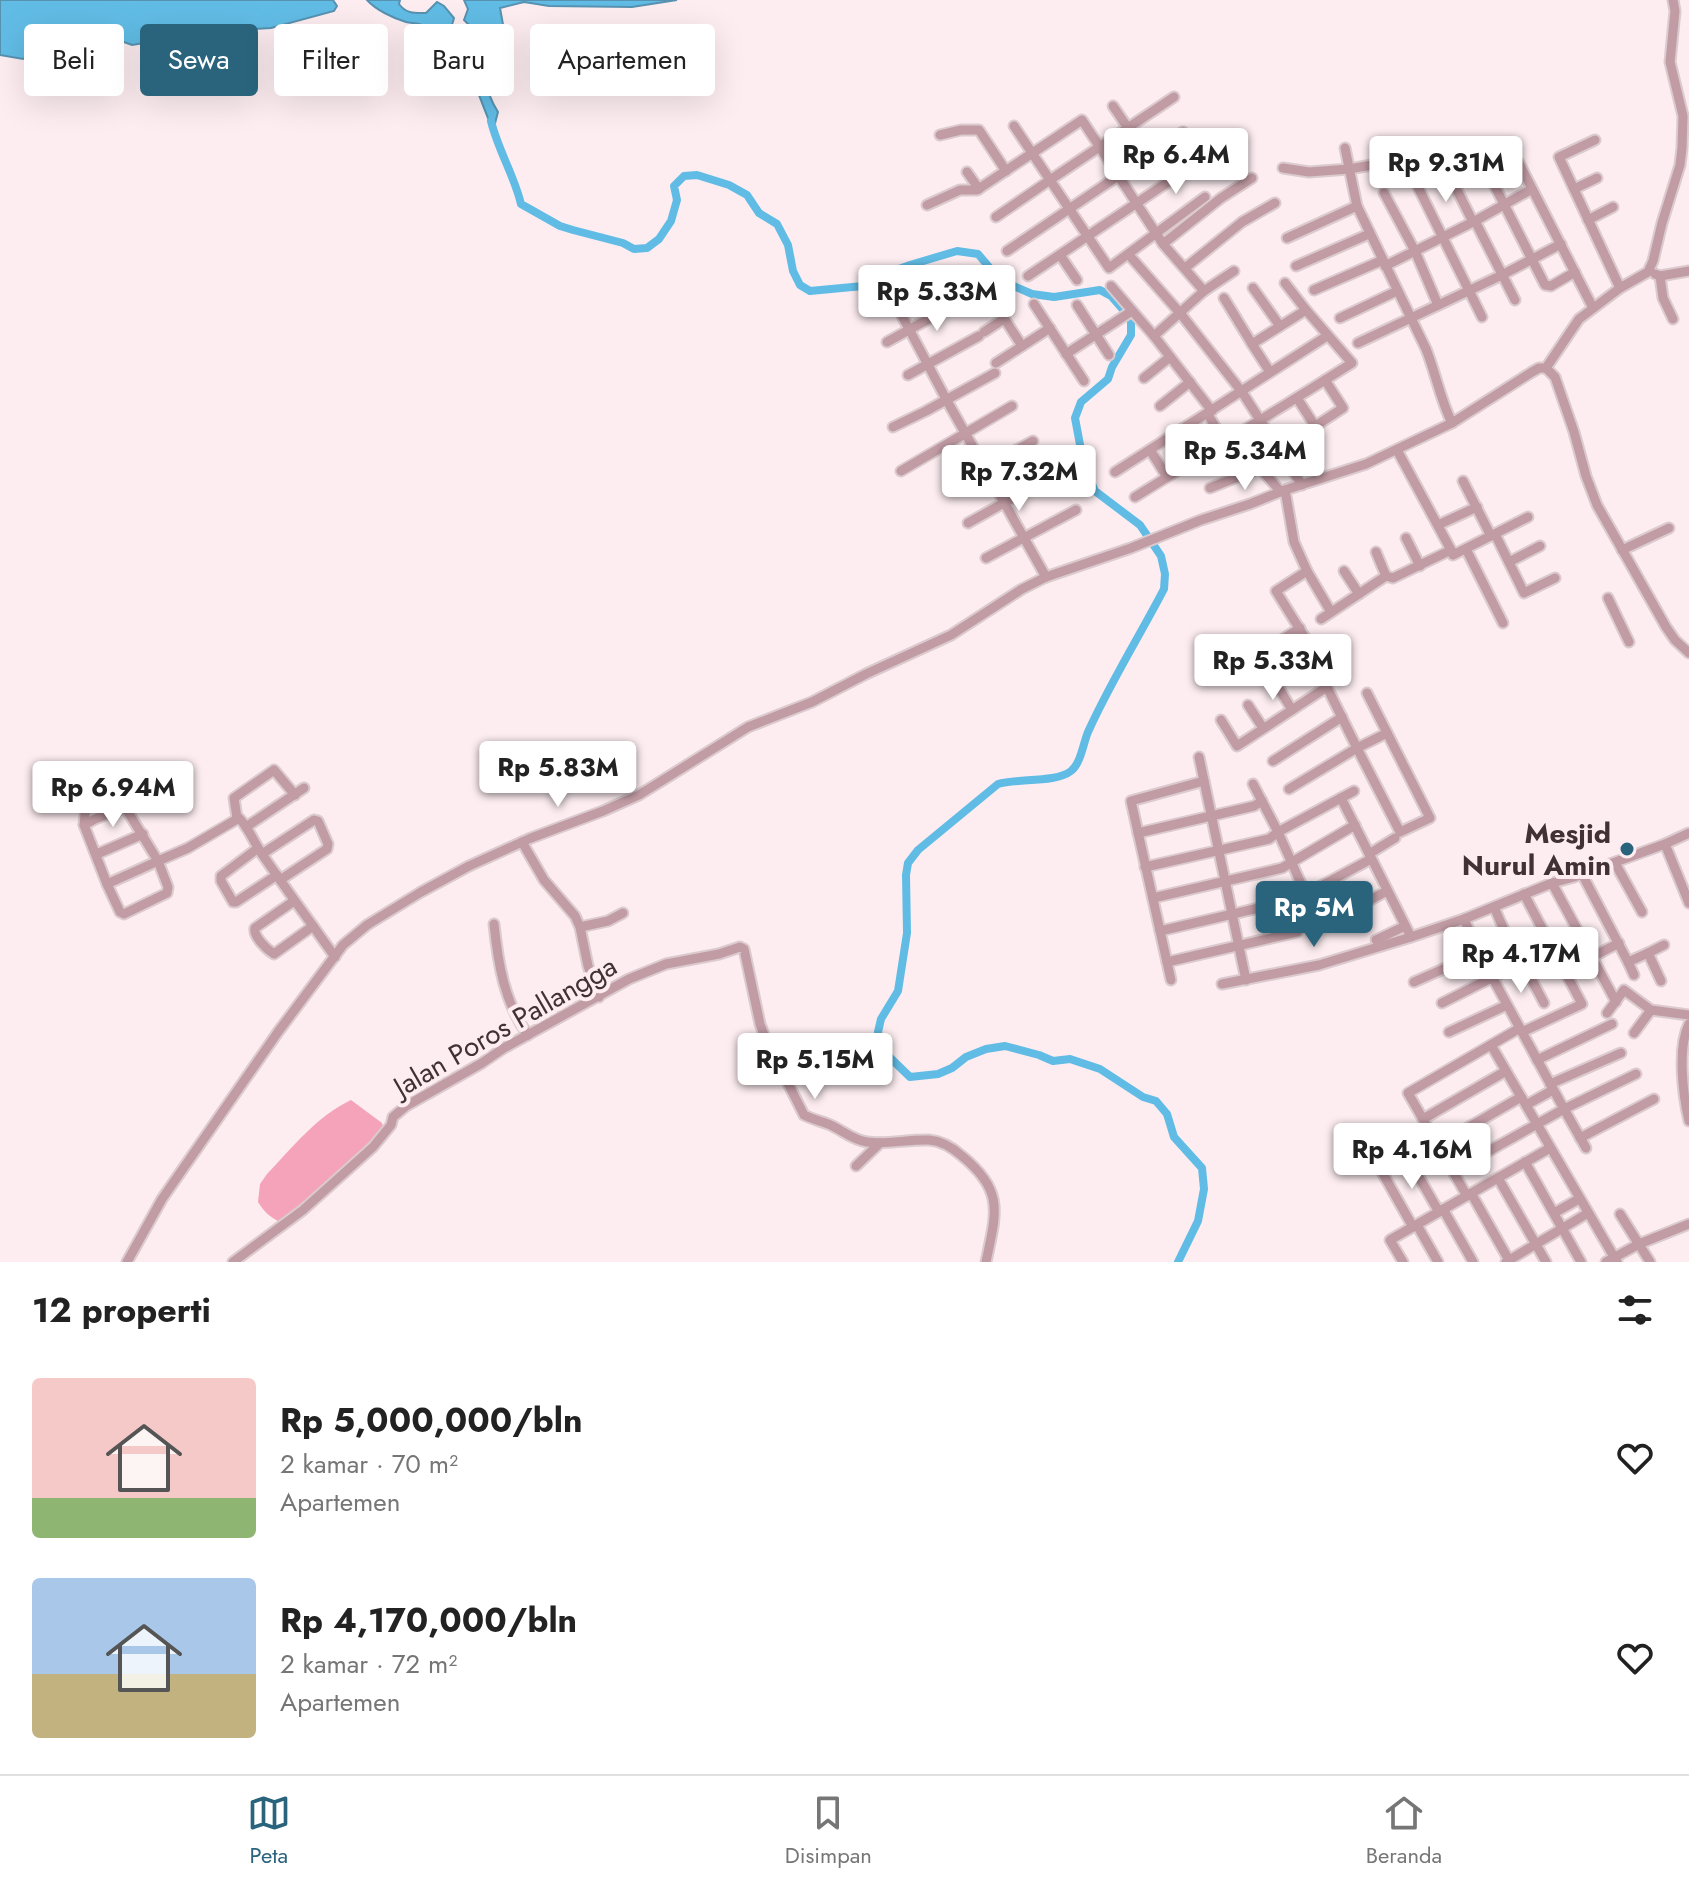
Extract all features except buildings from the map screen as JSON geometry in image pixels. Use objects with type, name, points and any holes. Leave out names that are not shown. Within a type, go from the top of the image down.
[{"type":"street","points":[[1546,368],[1579,319],[1620,288],[1648,272],[1656,253],[1682,148],[1683,116],[1670,62],[1675,11],[1673,0]]},
{"type":"street","points":[[996,217],[1174,97]]},
{"type":"street","points":[[1113,106],[1128,128]]},
{"type":"street","points":[[927,205],[960,190],[979,189],[1082,120],[1160,238],[1204,291]]},
{"type":"street","points":[[1014,126],[1109,268],[1131,258],[1252,178]]},
{"type":"street","points":[[940,135],[979,130],[1006,171]]},
{"type":"street","points":[[1007,251],[1183,132]]},
{"type":"street","points":[[1595,140],[1559,157],[1620,288]]},
{"type":"street","points":[[1345,148],[1357,206],[1434,370],[1452,423]]},
{"type":"street","points":[[1477,151],[1547,286],[1575,272]]},
{"type":"street","points":[[1283,168],[1309,172],[1395,161]]},
{"type":"street","points":[[1028,276],[1198,162]]},
{"type":"street","points":[[1519,163],[1593,308]]},
{"type":"street","points":[[967,172],[979,189]]},
{"type":"street","points":[[1448,172],[1515,300]]},
{"type":"street","points":[[1574,189],[1597,178]]},
{"type":"street","points":[[1415,181],[1482,317]]},
{"type":"street","points":[[1314,290],[1415,251],[1532,189]]},
{"type":"street","points":[[1384,193],[1415,251],[1438,305]]},
{"type":"street","points":[[1160,238],[1205,197]]},
{"type":"street","points":[[1185,268],[1242,222],[1275,203]]},
{"type":"street","points":[[1287,238],[1357,206]]},
{"type":"street","points":[[1588,220],[1613,207]]},
{"type":"street","points":[[1296,266],[1369,234]]},
{"type":"street","points":[[1358,343],[1561,244]]},
{"type":"street","points":[[1060,255],[1077,280]]},
{"type":"street","points":[[1131,258],[1180,313],[1242,392],[1302,485]]},
{"type":"street","points":[[1154,336],[1204,291],[1234,271]]},
{"type":"street","points":[[1648,272],[1660,276],[1689,271]]},
{"type":"street","points":[[1660,276],[1663,298],[1673,319]]},
{"type":"street","points":[[928,279],[945,309]]},
{"type":"street","points":[[1135,497],[1352,363],[1285,283]]},
{"type":"street","points":[[1111,286],[1128,313],[1154,336],[1190,382],[1224,441]]},
{"type":"street","points":[[984,287],[1022,346]]},
{"type":"street","points":[[1253,288],[1280,326]]},
{"type":"street","points":[[1340,318],[1397,291]]},
{"type":"street","points":[[890,293],[1046,577]]},
{"type":"street","points":[[887,342],[972,295]]},
{"type":"street","points":[[1224,298],[1270,372]]},
{"type":"street","points":[[1034,304],[1084,381]]},
{"type":"street","points":[[1077,305],[1109,355]]},
{"type":"street","points":[[1252,344],[1306,310]]},
{"type":"street","points":[[1066,354],[1128,313]]},
{"type":"street","points":[[908,375],[1004,319]]},
{"type":"street","points":[[893,427],[926,411],[996,368],[1050,328]]},
{"type":"street","points":[[1115,472],[1327,336]]},
{"type":"street","points":[[1144,378],[1170,357]]},
{"type":"street","points":[[127,1262],[177,1177],[278,1032],[343,945],[358,931],[454,873],[639,795],[748,727],[807,704],[939,641],[1046,577],[1366,464],[1452,423],[1539,368],[1546,368],[1555,377],[1597,505],[1666,627],[1689,653]]},
{"type":"street","points":[[1280,449],[1343,408],[1325,380]]},
{"type":"street","points":[[1160,406],[1190,382]]},
{"type":"street","points":[[1297,398],[1315,426]]},
{"type":"street","points":[[901,471],[1012,406]]},
{"type":"street","points":[[1179,432],[1196,459]]},
{"type":"street","points":[[948,488],[1033,441]]},
{"type":"street","points":[[1150,450],[1167,477]]},
{"type":"street","points":[[1397,450],[1453,555],[1528,517]]},
{"type":"street","points":[[1210,488],[1260,468],[1283,491],[1294,542],[1331,612]]},
{"type":"street","points":[[968,523],[1054,475]]},
{"type":"street","points":[[1463,481],[1524,593],[1555,578]]},
{"type":"street","points":[[1438,525],[1477,507]]},
{"type":"street","points":[[986,558],[1076,510]]},
{"type":"street","points":[[1622,550],[1669,528]]},
{"type":"street","points":[[1406,538],[1420,566]]},
{"type":"street","points":[[1509,562],[1540,546]]},
{"type":"street","points":[[1466,549],[1503,623]]},
{"type":"street","points":[[1321,619],[1386,576],[1393,578],[1451,550]]},
{"type":"street","points":[[1376,552],[1386,576]]},
{"type":"street","points":[[1307,571],[1276,591],[1312,649],[1313,659],[1400,832],[1430,818],[1367,693]]},
{"type":"street","points":[[1344,571],[1359,594]]},
{"type":"street","points":[[1608,598],[1629,642]]},
{"type":"street","points":[[1263,652],[1300,628]]},
{"type":"street","points":[[1283,679],[1313,659]]},
{"type":"street","points":[[1221,720],[1237,746],[1327,687]]},
{"type":"street","points":[[1280,690],[1292,710]]},
{"type":"street","points":[[1248,705],[1263,728]]},
{"type":"street","points":[[1273,761],[1342,717]]},
{"type":"street","points":[[1289,789],[1387,733]]},
{"type":"street","points":[[1199,757],[1246,980]]},
{"type":"street","points":[[237,818],[234,798],[274,770],[299,792],[246,827]]},
{"type":"street","points":[[1171,980],[1131,801],[1204,781]]},
{"type":"street","points":[[113,783],[158,861],[168,891],[124,914],[118,910],[84,825],[86,796],[91,790],[113,783]]},
{"type":"street","points":[[1253,784],[1316,917]]},
{"type":"street","points":[[1145,867],[1269,839],[1354,791]]},
{"type":"street","points":[[1341,798],[1411,937]]},
{"type":"street","points":[[1138,833],[1254,806],[1262,801]]},
{"type":"street","points":[[84,825],[125,807]]},
{"type":"street","points":[[237,818],[242,820],[260,851],[335,957]]},
{"type":"street","points":[[107,884],[188,848],[237,818]]},
{"type":"street","points":[[314,820],[318,821],[328,844],[327,849],[233,902],[221,876],[260,851],[314,820]]},
{"type":"street","points":[[1153,898],[1282,868],[1355,825]]},
{"type":"street","points":[[1222,984],[1319,965],[1411,937],[1689,833]]},
{"type":"street","points":[[97,854],[143,834]]},
{"type":"street","points":[[1160,931],[1297,899],[1395,838]]},
{"type":"street","points":[[522,842],[544,880],[568,905],[580,927],[588,966],[599,997]]},
{"type":"street","points":[[1665,844],[1689,903]]},
{"type":"street","points":[[1615,863],[1642,912]]},
{"type":"street","points":[[1582,874],[1634,975]]},
{"type":"street","points":[[1552,883],[1616,1002]]},
{"type":"street","points":[[1340,916],[1387,891]]},
{"type":"street","points":[[1524,894],[1582,1004],[1491,1045],[1408,1093],[1508,1261],[1588,1213]]},
{"type":"street","points":[[294,901],[255,928],[255,934],[274,954],[313,926]]},
{"type":"street","points":[[1494,907],[1519,964]]},
{"type":"street","points":[[580,927],[608,921],[623,913]]},
{"type":"street","points":[[1464,919],[1479,953],[1586,1148]]},
{"type":"street","points":[[494,924],[498,963],[505,990],[528,1035]]},
{"type":"street","points":[[1376,940],[1405,926]]},
{"type":"street","points":[[1167,962],[1297,932]]},
{"type":"street","points":[[1592,957],[1619,943]]},
{"type":"street","points":[[1556,959],[1585,944]]},
{"type":"street","points":[[1628,962],[1664,945]]},
{"type":"street","name":"Jalan Poros Pallangga","points":[[233,1262],[303,1210],[366,1154],[391,1125],[397,1112],[629,979],[654,968],[740,947],[744,949],[766,1040],[804,1115],[864,1142],[880,1143]]},
{"type":"street","points":[[1414,982],[1479,953]]},
{"type":"street","points":[[1648,953],[1661,981]]},
{"type":"street","points":[[1442,1003],[1519,964],[1524,965],[1544,1003]]},
{"type":"street","points":[[1607,1013],[1624,990],[1651,1010],[1689,1015]]},
{"type":"street","points":[[1449,1032],[1507,1005]]},
{"type":"street","points":[[1634,1033],[1651,1010]]},
{"type":"street","points":[[1537,1060],[1612,1024]]},
{"type":"street","points":[[1689,1024],[1683,1041],[1683,1055],[1689,1121]]},
{"type":"street","points":[[1491,1045],[1588,1213],[1612,1261],[1639,1244],[1689,1224]]},
{"type":"street","points":[[1438,1145],[1621,1053]]},
{"type":"street","points":[[1423,1119],[1506,1071]]},
{"type":"street","points":[[1453,1171],[1536,1123],[1636,1074]]},
{"type":"street","points":[[1580,1138],[1654,1099]]},
{"type":"street","points":[[856,1166],[880,1143],[932,1140],[953,1149],[980,1171],[992,1191],[993,1226],[986,1262]]},
{"type":"street","points":[[1403,1262],[1390,1240],[1550,1148]]},
{"type":"street","points":[[1404,1151],[1473,1262]]},
{"type":"street","points":[[1525,1162],[1581,1262]]},
{"type":"street","points":[[1382,1172],[1438,1262]]},
{"type":"street","points":[[1498,1178],[1546,1262]]},
{"type":"street","points":[[1554,1213],[1579,1199]]},
{"type":"street","points":[[1620,1214],[1650,1262]]},
{"type":"shaded area","points":[[351,1100],[382,1123],[384,1129],[375,1142],[282,1223],[274,1219],[258,1202],[260,1184],[316,1123]]},
{"type":"water","points":[[0,0],[333,0],[337,6],[334,11],[286,24],[274,24],[271,28],[258,29],[258,24],[140,24],[140,44],[132,45],[124,42],[124,24],[24,24],[24,58],[0,55]]},
{"type":"water","points":[[367,0],[400,0],[399,4],[405,10],[418,13],[426,13],[437,2],[454,18],[452,24],[419,24],[406,22]]},
{"type":"water","points":[[464,0],[677,0],[632,7],[549,6],[524,2],[500,8],[503,24],[468,24],[464,20],[468,9]]},
{"type":"water","points":[[479,96],[490,96],[498,112],[493,131]]},
{"type":"waterway","points":[[491,121],[521,204],[560,226],[623,243],[634,249],[647,248],[659,239],[671,221],[677,200],[674,186],[684,176],[697,175],[729,185],[747,195],[759,213],[777,224],[788,245],[793,271],[800,285],[810,291],[863,286],[885,274],[957,251],[978,254],[1000,280],[1032,294],[1054,297],[1100,290],[1111,296],[1131,319],[1131,335],[1108,379],[1081,402],[1075,418],[1084,466],[1095,491],[1140,525],[1161,556],[1164,589],[1115,678],[1074,768],[1056,777],[998,784],[918,850],[908,863],[907,933],[898,991],[881,1019],[878,1032],[880,1048],[910,1077],[938,1074],[966,1057],[1005,1046],[1053,1061],[1070,1059],[1100,1069],[1143,1097],[1156,1101],[1167,1114],[1174,1137],[1202,1168],[1204,1189],[1198,1221],[1178,1262]]},
{"type":"place","name":"Mesjid Nurul Amin","points":[[1627,849]]}]
